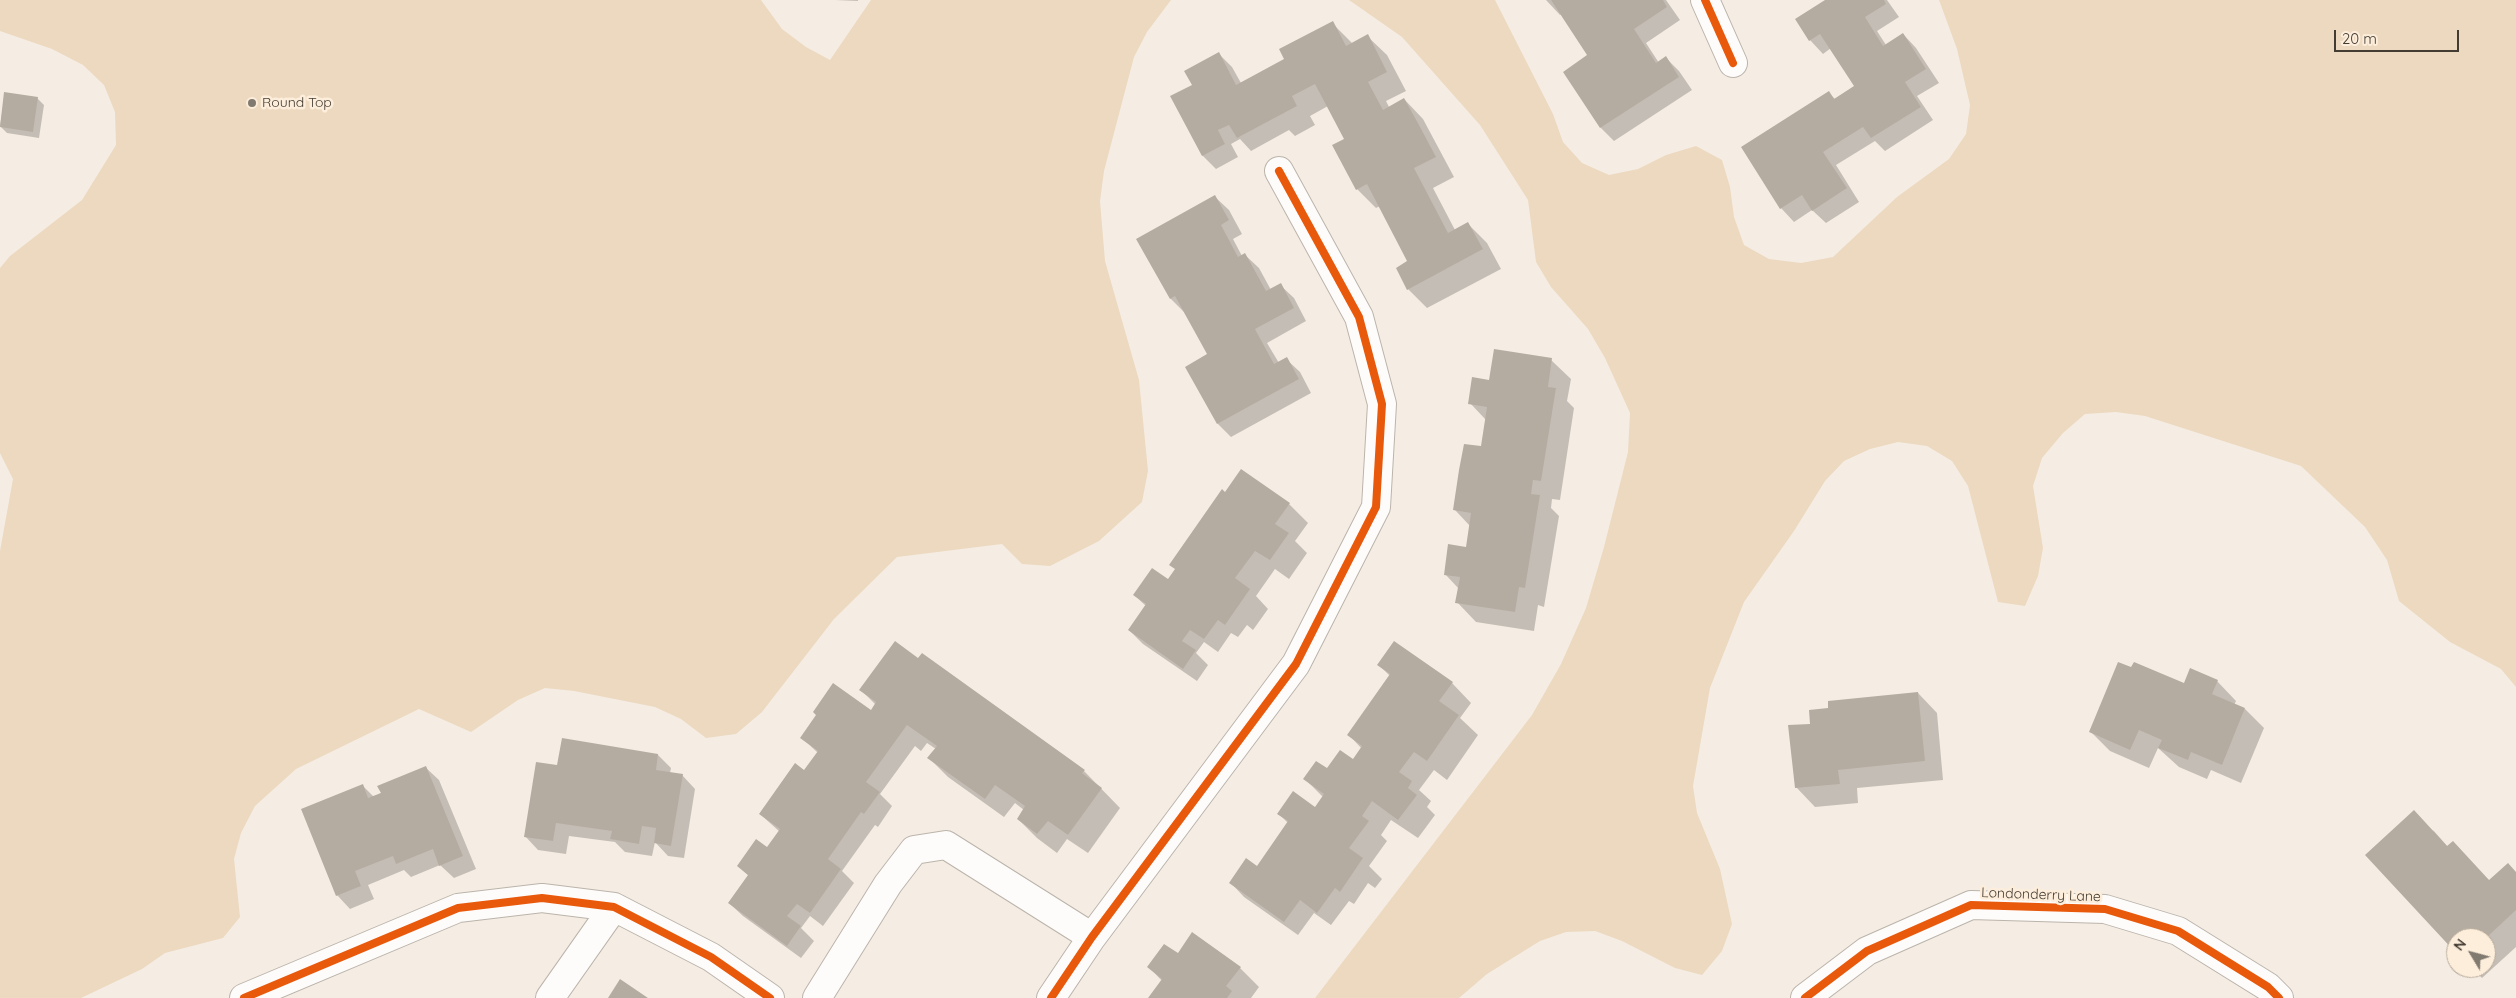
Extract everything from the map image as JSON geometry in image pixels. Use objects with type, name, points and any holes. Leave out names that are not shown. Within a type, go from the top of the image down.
[{"type":"street","points":[[1705,0],[1733,63]]},
{"type":"street","points":[[1051,998],[1092,937],[1296,664],[1376,507],[1382,404],[1359,317],[1279,171]]},
{"type":"street","points":[[817,998],[888,884],[914,850],[946,845],[1092,937]]},
{"type":"street","points":[[244,998],[458,908],[542,898],[614,907],[711,957],[770,998]]},
{"type":"street","name":"Londonderry Lane","points":[[1805,998],[1867,950],[1971,905],[2105,909],[2178,931],[2268,987],[2279,998]]},
{"type":"street","points":[[550,998],[614,907]]},
{"type":"shaded area","points":[[0,0],[761,0],[782,29],[806,47],[830,60],[871,0],[1171,0],[1147,32],[1134,57],[1104,171],[1100,201],[1105,261],[1139,380],[1148,471],[1142,502],[1099,541],[1050,566],[1022,564],[1002,544],[897,557],[834,619],[762,712],[736,734],[706,738],[681,719],[655,707],[574,691],[545,688],[518,700],[471,732],[419,709],[296,769],[255,806],[241,833],[234,859],[240,917],[223,938],[165,953],[142,969],[81,998],[0,998],[0,551],[13,479],[0,453],[0,268],[10,256],[82,200],[116,145],[115,112],[104,85],[83,65],[52,49],[0,31]]},
{"type":"shaded area","points":[[1349,0],[1495,0],[1553,114],[1563,142],[1582,163],[1609,175],[1638,169],[1666,155],[1696,146],[1722,160],[1730,187],[1734,217],[1744,245],[1769,259],[1801,263],[1833,257],[1897,197],[1949,159],[1966,134],[1970,105],[1957,49],[1939,0],[2516,0],[2516,687],[2501,669],[2450,642],[2399,601],[2387,560],[2365,527],[2301,466],[2145,416],[2116,412],[2085,414],[2063,433],[2042,458],[2033,486],[2043,548],[2038,576],[2025,606],[1998,602],[1968,486],[1952,461],[1927,446],[1898,442],[1870,449],[1844,461],[1825,481],[1794,531],[1744,602],[1710,688],[1693,786],[1697,813],[1720,869],[1732,924],[1722,951],[1702,975],[1675,968],[1622,941],[1595,931],[1566,932],[1540,941],[1487,974],[1459,998],[1315,998],[1532,715],[1561,664],[1586,608],[1604,547],[1628,452],[1630,413],[1605,358],[1588,329],[1551,287],[1536,262],[1528,200],[1480,125],[1402,37]]},
{"type":"building","points":[[1551,0],[1663,0],[1667,7],[1634,29],[1656,63],[1666,56],[1679,77],[1600,128],[1563,72],[1587,55]]},
{"type":"building","points":[[1825,0],[1884,0],[1886,4],[1865,17],[1883,46],[1903,33],[1926,69],[1905,82],[1921,107],[1871,138],[1863,127],[1823,152],[1847,188],[1812,211],[1802,195],[1780,209],[1741,147],[1829,91],[1834,99],[1854,86],[1820,34],[1809,41],[1795,19]]},
{"type":"building","points":[[1333,21],[1346,46],[1368,34],[1387,72],[1368,82],[1383,110],[1404,98],[1436,157],[1414,168],[1448,233],[1468,222],[1483,249],[1407,290],[1396,268],[1407,261],[1367,184],[1356,190],[1332,145],[1344,139],[1315,84],[1292,96],[1297,106],[1237,138],[1229,125],[1218,130],[1225,144],[1202,156],[1170,96],[1192,85],[1184,71],[1219,52],[1236,85],[1284,59],[1279,49]]},
{"type":"building","points":[[4,92],[38,97],[33,132],[0,127]]},
{"type":"building","points":[[1215,195],[1229,220],[1221,225],[1238,257],[1245,253],[1266,291],[1281,283],[1294,308],[1255,329],[1274,364],[1287,357],[1299,379],[1217,424],[1185,367],[1207,354],[1175,296],[1170,299],[1136,239]]},
{"type":"building","points":[[1494,349],[1552,358],[1548,387],[1556,388],[1541,481],[1533,480],[1531,494],[1540,495],[1525,588],[1519,587],[1515,612],[1455,603],[1460,577],[1444,575],[1448,544],[1466,547],[1471,513],[1453,510],[1459,470],[1464,444],[1481,446],[1487,407],[1468,404],[1472,377],[1489,380]]},
{"type":"building","points":[[1241,469],[1290,503],[1275,524],[1289,533],[1270,560],[1255,551],[1235,578],[1250,589],[1225,625],[1218,620],[1204,639],[1190,630],[1182,641],[1196,650],[1183,669],[1128,630],[1146,604],[1133,595],[1152,568],[1168,579],[1175,569],[1169,565],[1222,489],[1225,492]]},
{"type":"building","points":[[895,641],[918,658],[922,653],[1085,770],[1082,773],[1102,788],[1068,835],[1048,821],[1037,834],[1017,819],[1025,806],[995,785],[985,799],[927,758],[937,746],[907,725],[866,782],[880,792],[864,814],[861,812],[828,859],[841,869],[810,913],[797,904],[787,916],[801,926],[787,946],[728,903],[748,875],[737,866],[756,839],[767,847],[780,829],[759,814],[795,763],[804,770],[818,751],[800,738],[816,715],[813,712],[833,683],[871,710],[876,702],[859,690]]},
{"type":"building","points":[[1394,641],[1453,682],[1439,701],[1459,715],[1427,761],[1414,752],[1399,772],[1412,781],[1408,788],[1417,795],[1398,820],[1372,801],[1362,816],[1369,821],[1349,848],[1363,858],[1340,892],[1335,888],[1317,913],[1300,900],[1284,922],[1229,883],[1246,858],[1257,866],[1288,821],[1277,814],[1293,791],[1315,807],[1324,794],[1303,779],[1316,761],[1327,768],[1340,750],[1353,759],[1362,746],[1347,735],[1390,674],[1377,665]]},
{"type":"building","points":[[2118,662],[2131,667],[2134,662],[2184,683],[2190,668],[2218,680],[2212,694],[2245,708],[2222,765],[2191,752],[2188,760],[2158,748],[2162,740],[2139,730],[2130,750],[2089,732]]},
{"type":"building","points":[[1918,692],[1925,761],[1838,770],[1840,784],[1795,788],[1788,725],[1810,724],[1809,710],[1828,708],[1828,701]]},
{"type":"building","points":[[562,738],[658,754],[656,770],[683,774],[671,846],[654,843],[656,828],[642,826],[639,844],[610,839],[612,831],[556,823],[553,841],[524,837],[536,762],[557,765]]},
{"type":"building","points":[[426,766],[463,856],[439,866],[433,849],[396,864],[393,856],[355,871],[361,886],[336,896],[301,809],[363,784],[368,798],[381,793],[377,786]]},
{"type":"building","points":[[2414,810],[2447,846],[2453,841],[2489,880],[2508,863],[2516,872],[2516,910],[2496,929],[2446,928],[2446,942],[2365,855]]},
{"type":"building","points":[[1192,932],[1241,967],[1226,986],[1232,991],[1227,998],[1148,998],[1162,979],[1147,967],[1164,944],[1178,953]]},
{"type":"building","points":[[620,979],[648,998],[608,998]]},
{"type":"cycle path","points":[[1705,0],[1733,63]]},
{"type":"cycle path","points":[[1051,998],[1092,937],[1296,664],[1376,507],[1382,404],[1359,317],[1279,171]]},
{"type":"cycle path","points":[[244,998],[458,908],[542,898],[614,907],[711,957],[770,998]]},
{"type":"cycle path","points":[[1805,998],[1867,951],[1971,905],[2105,909],[2178,931],[2268,987],[2279,998]]},
{"type":"place","name":"Round Top","points":[[252,103]]}]
